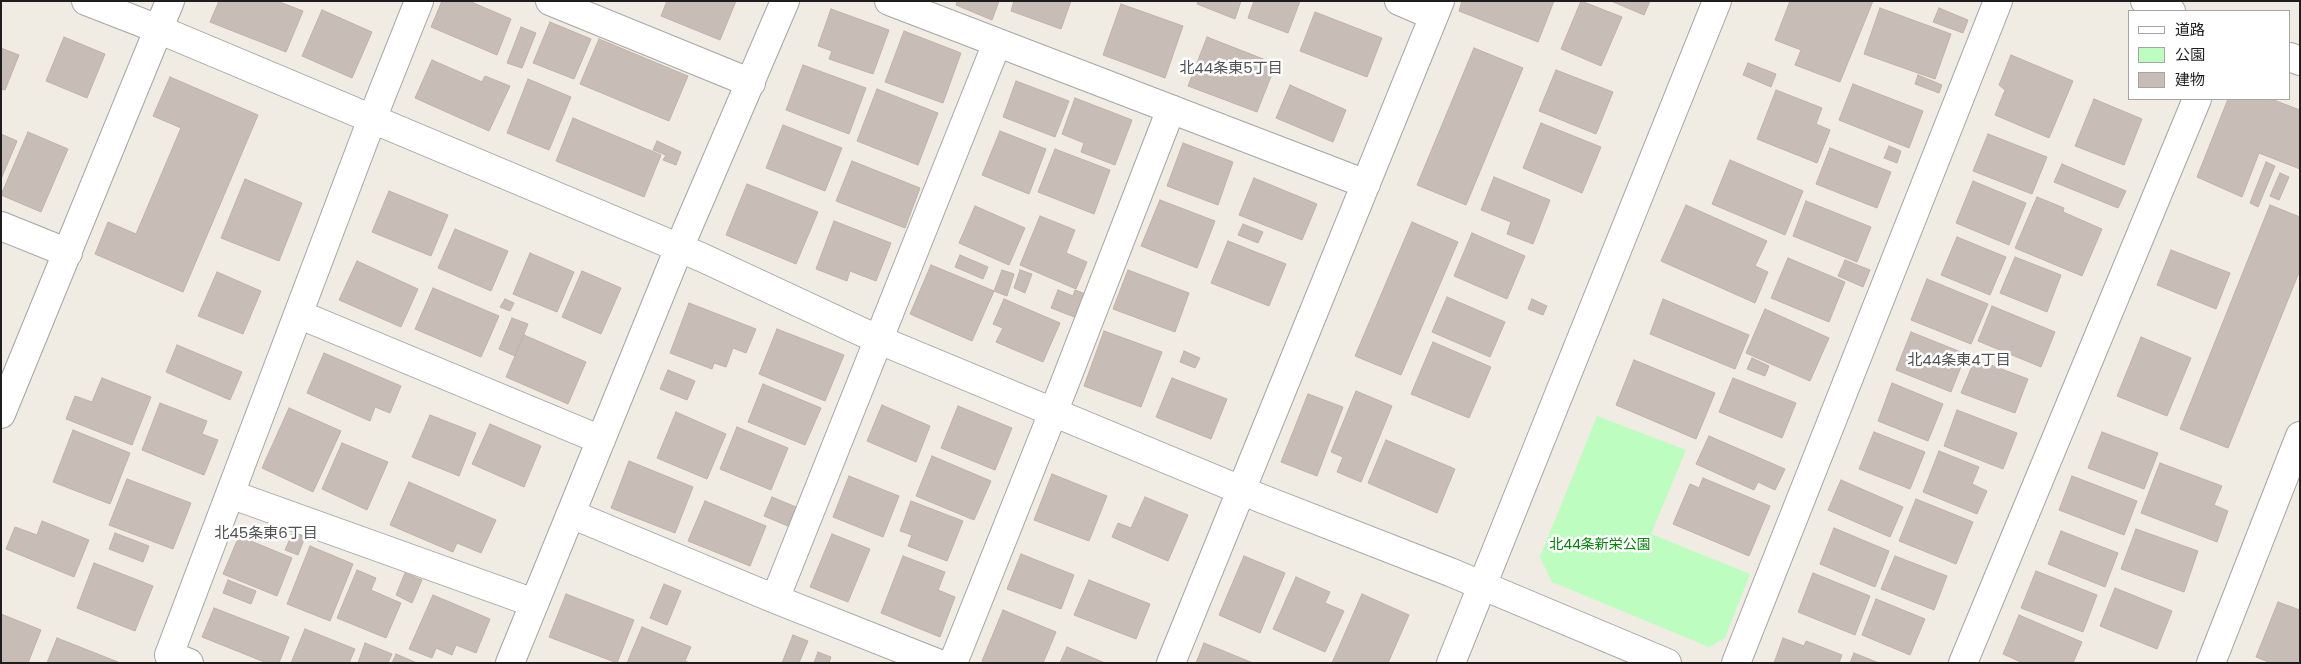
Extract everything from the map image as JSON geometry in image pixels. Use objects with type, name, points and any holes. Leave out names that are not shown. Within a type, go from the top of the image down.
[{"type":"street","points":[[86,1],[158,29],[679,248],[877,339],[1241,490],[1482,585],[1666,663]]},
{"type":"street","points":[[1,414],[170,1]]},
{"type":"street","points":[[190,663],[169,655],[372,119],[419,1]]},
{"type":"street","points":[[550,1],[751,82]]},
{"type":"street","points":[[510,663],[679,248],[785,1]]},
{"type":"street","points":[[889,1],[1366,184]]},
{"type":"street","points":[[1171,663],[1437,8],[1399,1]]},
{"type":"street","points":[[1451,663],[1717,1]]},
{"type":"street","points":[[1736,663],[1998,1]]},
{"type":"street","points":[[775,599],[877,339],[997,43]]},
{"type":"street","points":[[1963,663],[2197,100]]},
{"type":"street","points":[[953,663],[1054,412],[1171,109]]},
{"type":"street","points":[[1,226],[68,253]]},
{"type":"street","points":[[298,314],[601,440]]},
{"type":"street","points":[[2211,663],[2300,436]]},
{"type":"street","points":[[230,494],[534,603]]},
{"type":"street","points":[[571,514],[775,599],[938,663]]},
{"type":"green space","name":"北44条新栄公園","points":[[1597,416],[1686,450],[1651,534],[1750,574],[1725,638],[1709,647],[1552,582],[1540,557]]},
{"type":"building","points":[[219,1],[277,1],[303,11],[286,52],[210,22]]},
{"type":"building","points":[[442,1],[469,1],[511,19],[497,55],[431,27]]},
{"type":"building","points":[[667,1],[736,1],[720,40],[661,16]]},
{"type":"building","points":[[957,1],[999,1],[992,20],[956,5]]},
{"type":"building","points":[[1014,1],[1071,1],[1061,29],[1011,11]]},
{"type":"building","points":[[1198,1],[1241,1],[1235,19],[1197,4]]},
{"type":"building","points":[[1254,1],[1300,1],[1288,33],[1248,18]]},
{"type":"building","points":[[1462,1],[1554,1],[1538,42],[1459,11]]},
{"type":"building","points":[[1581,1],[1622,17],[1601,66],[1561,49]]},
{"type":"building","points":[[1611,1],[1650,1],[1644,15]]},
{"type":"building","points":[[1790,1],[1873,1],[1840,82],[1795,65],[1801,50],[1775,40]]},
{"type":"building","points":[[1121,4],[1183,26],[1165,78],[1103,55]]},
{"type":"building","points":[[1880,8],[1951,34],[1935,79],[1864,54]]},
{"type":"building","points":[[1939,8],[1968,20],[1963,33],[1933,22]]},
{"type":"building","points":[[831,9],[889,30],[873,74],[829,59],[832,51],[818,46]]},
{"type":"building","points":[[322,10],[372,32],[352,78],[302,56]]},
{"type":"building","points":[[1315,12],[1382,38],[1367,77],[1300,51]]},
{"type":"building","points":[[550,22],[591,39],[574,79],[533,63]]},
{"type":"building","points":[[521,27],[536,33],[522,68],[507,63]]},
{"type":"building","points":[[904,31],[961,53],[943,103],[885,82]]},
{"type":"building","points":[[64,37],[105,54],[87,98],[46,81]]},
{"type":"building","points":[[1207,37],[1276,64],[1257,112],[1188,86]]},
{"type":"building","points":[[599,39],[688,76],[669,121],[580,84]]},
{"type":"building","points":[[1,48],[19,55],[5,90],[1,89]]},
{"type":"building","points":[[1474,48],[1523,68],[1466,205],[1417,185]]},
{"type":"building","points":[[2011,55],[2073,81],[2049,138],[1995,115],[2005,90],[1999,85]]},
{"type":"building","points":[[432,60],[482,82],[485,76],[510,86],[489,131],[415,98]]},
{"type":"building","points":[[1748,63],[1776,74],[1771,87],[1743,75]]},
{"type":"building","points":[[803,65],[866,88],[849,134],[786,110]]},
{"type":"building","points":[[1556,70],[1613,92],[1596,134],[1539,111]]},
{"type":"building","points":[[1918,75],[1942,85],[1939,93],[1915,84]]},
{"type":"building","points":[[170,77],[258,115],[183,292],[95,254],[108,222],[136,234],[181,128],[153,116]]},
{"type":"building","points":[[528,79],[571,97],[549,150],[507,133]]},
{"type":"building","points":[[1016,81],[1069,101],[1055,137],[1003,117]]},
{"type":"building","points":[[1853,84],[1923,111],[1909,148],[1839,120]]},
{"type":"building","points":[[1290,85],[1346,110],[1333,142],[1276,118]]},
{"type":"building","points":[[877,89],[938,113],[918,165],[857,141]]},
{"type":"building","points":[[1776,90],[1822,108],[1816,124],[1830,130],[1817,163],[1757,139]]},
{"type":"building","points":[[1075,98],[1132,120],[1115,165],[1081,152],[1084,143],[1062,134]]},
{"type":"building","points":[[2094,99],[2142,119],[2124,165],[2075,146]]},
{"type":"building","points":[[2228,100],[2274,100],[2300,110],[2300,169],[2259,153],[2242,197],[2197,177]]},
{"type":"building","points":[[573,118],[661,155],[644,197],[556,161]]},
{"type":"building","points":[[1541,123],[1601,147],[1582,193],[1523,168]]},
{"type":"building","points":[[783,125],[842,148],[825,191],[766,168]]},
{"type":"building","points":[[1000,131],[1046,149],[1029,194],[982,175]]},
{"type":"building","points":[[28,132],[68,149],[41,212],[1,195]]},
{"type":"building","points":[[1,134],[17,141],[1,179]]},
{"type":"building","points":[[1988,134],[2047,157],[2032,194],[1973,171]]},
{"type":"building","points":[[657,141],[681,152],[676,165],[663,160],[666,155],[653,150]]},
{"type":"building","points":[[1183,143],[1233,162],[1218,205],[1167,186]]},
{"type":"building","points":[[1889,146],[1901,151],[1897,163],[1884,158]]},
{"type":"building","points":[[1830,148],[1891,172],[1877,208],[1816,184]]},
{"type":"building","points":[[1055,149],[1110,170],[1094,214],[1038,192]]},
{"type":"building","points":[[1730,160],[1803,191],[1785,235],[1712,204]]},
{"type":"building","points":[[852,161],[920,188],[905,228],[836,201]]},
{"type":"building","points":[[2266,162],[2275,166],[2258,207],[2250,203]]},
{"type":"building","points":[[2062,164],[2126,191],[2118,208],[2054,182]]},
{"type":"building","points":[[2280,173],[2289,177],[2279,200],[2270,196]]},
{"type":"building","points":[[1494,177],[1550,200],[1533,244],[1507,234],[1511,222],[1481,210]]},
{"type":"building","points":[[1254,178],[1317,204],[1302,240],[1239,215]]},
{"type":"building","points":[[245,179],[302,203],[279,261],[221,238]]},
{"type":"building","points":[[1973,181],[2026,203],[2009,245],[1956,223]]},
{"type":"building","points":[[747,184],[818,212],[796,264],[726,235]]},
{"type":"building","points":[[389,191],[448,215],[431,256],[372,232]]},
{"type":"building","points":[[2037,197],[2064,208],[2063,212],[2102,229],[2082,276],[2015,248]]},
{"type":"building","points":[[1160,200],[1215,221],[1197,268],[1141,246]]},
{"type":"building","points":[[1806,201],[1871,227],[1857,262],[1793,236]]},
{"type":"building","points":[[1686,205],[1767,241],[1755,266],[1768,272],[1755,303],[1661,261]]},
{"type":"building","points":[[2270,205],[2300,217],[2300,270],[2228,448],[2180,429]]},
{"type":"building","points":[[975,206],[1025,228],[1009,265],[959,243]]},
{"type":"building","points":[[1040,216],[1075,230],[1066,253],[1087,262],[1076,289],[1020,265]]},
{"type":"building","points":[[834,221],[891,243],[876,281],[850,271],[847,281],[816,269]]},
{"type":"building","points":[[1412,222],[1458,242],[1401,375],[1355,356]]},
{"type":"building","points":[[1243,224],[1263,232],[1258,243],[1238,235]]},
{"type":"building","points":[[455,229],[508,251],[491,291],[438,268]]},
{"type":"building","points":[[1472,233],[1525,256],[1507,299],[1454,276]]},
{"type":"building","points":[[1957,237],[2006,257],[1990,295],[1941,275]]},
{"type":"building","points":[[1228,241],[1286,264],[1269,306],[1211,283]]},
{"type":"building","points":[[2171,250],[2230,273],[2216,309],[2157,285]]},
{"type":"building","points":[[530,253],[574,272],[557,312],[513,294]]},
{"type":"building","points":[[960,255],[988,267],[983,279],[955,267]]},
{"type":"building","points":[[2015,257],[2061,275],[2047,312],[2000,293]]},
{"type":"building","points":[[1788,258],[1845,282],[1829,322],[1771,298]]},
{"type":"building","points":[[1845,260],[1870,270],[1863,287],[1838,276]]},
{"type":"building","points":[[357,261],[418,289],[401,327],[339,300]]},
{"type":"building","points":[[931,265],[994,291],[972,341],[910,314]]},
{"type":"building","points":[[1002,270],[1014,274],[1007,296],[994,291]]},
{"type":"building","points":[[1020,270],[1032,274],[1025,293],[1014,288]]},
{"type":"building","points":[[1128,270],[1189,293],[1175,332],[1113,309]]},
{"type":"building","points":[[582,271],[621,288],[601,334],[562,317]]},
{"type":"building","points":[[217,272],[261,291],[243,334],[198,316]]},
{"type":"building","points":[[1927,279],[1988,304],[1971,344],[1911,320]]},
{"type":"building","points":[[433,288],[499,316],[481,357],[415,329]]},
{"type":"building","points":[[1058,290],[1073,296],[1075,290],[1086,294],[1077,318],[1051,308]]},
{"type":"building","points":[[1447,297],[1505,322],[1490,357],[1432,332]]},
{"type":"building","points":[[505,299],[514,303],[510,311],[500,307]]},
{"type":"building","points":[[1004,299],[1060,323],[1043,362],[996,342],[1003,328],[993,324]]},
{"type":"building","points":[[1532,299],[1547,306],[1543,315],[1528,309]]},
{"type":"building","points":[[1663,299],[1749,335],[1735,369],[1650,334]]},
{"type":"building","points":[[689,303],[756,329],[746,353],[733,348],[726,367],[714,363],[712,369],[670,353]]},
{"type":"building","points":[[1992,306],[2055,332],[2041,367],[1978,341]]},
{"type":"building","points":[[1765,309],[1829,338],[1810,381],[1746,353]]},
{"type":"building","points":[[512,318],[528,324],[515,356],[499,349]]},
{"type":"building","points":[[777,329],[844,355],[825,401],[759,374]]},
{"type":"building","points":[[1104,331],[1162,352],[1141,407],[1084,386]]},
{"type":"building","points":[[1911,332],[1966,354],[1951,392],[1896,370]]},
{"type":"building","points":[[524,335],[586,362],[568,404],[506,377]]},
{"type":"building","points":[[2141,337],[2191,358],[2167,416],[2117,396]]},
{"type":"building","points":[[1433,342],[1491,367],[1469,418],[1411,394]]},
{"type":"building","points":[[177,345],[242,372],[230,400],[166,372]]},
{"type":"building","points":[[1184,351],[1200,358],[1195,368],[1180,362]]},
{"type":"building","points":[[324,353],[401,386],[390,413],[375,407],[370,421],[307,393]]},
{"type":"building","points":[[1752,358],[1769,366],[1765,376],[1747,369]]},
{"type":"building","points":[[1975,359],[2028,379],[2015,413],[1961,393]]},
{"type":"building","points":[[1634,360],[1715,393],[1696,439],[1616,405]]},
{"type":"building","points":[[668,370],[695,381],[687,400],[660,389]]},
{"type":"building","points":[[102,378],[151,397],[132,445],[66,419],[75,396],[92,402]]},
{"type":"building","points":[[1172,378],[1227,399],[1211,439],[1156,417]]},
{"type":"building","points":[[1733,378],[1796,403],[1782,438],[1719,412]]},
{"type":"building","points":[[1892,383],[1943,404],[1928,441],[1878,421]]},
{"type":"building","points":[[763,384],[821,408],[805,445],[748,422]]},
{"type":"building","points":[[1356,391],[1392,406],[1361,482],[1337,472],[1343,457],[1331,452]]},
{"type":"building","points":[[1308,394],[1343,407],[1317,476],[1281,462]]},
{"type":"building","points":[[160,403],[207,421],[202,434],[218,440],[204,475],[142,450]]},
{"type":"building","points":[[882,405],[930,426],[916,462],[867,441]]},
{"type":"building","points":[[958,406],[1012,428],[995,470],[941,448]]},
{"type":"building","points":[[289,408],[341,431],[313,492],[262,468]]},
{"type":"building","points":[[1957,410],[2017,433],[2003,469],[1944,446]]},
{"type":"building","points":[[676,412],[726,434],[707,479],[657,458]]},
{"type":"building","points":[[430,415],[476,433],[459,476],[412,457]]},
{"type":"building","points":[[490,424],[541,446],[524,487],[472,464]]},
{"type":"building","points":[[737,427],[788,448],[771,490],[720,469]]},
{"type":"building","points":[[73,430],[130,453],[110,504],[53,482]]},
{"type":"building","points":[[1874,432],[1925,452],[1910,489],[1859,469]]},
{"type":"building","points":[[2102,432],[2158,453],[2144,489],[2088,468]]},
{"type":"building","points":[[1709,436],[1785,469],[1775,490],[1758,482],[1754,490],[1696,464]]},
{"type":"building","points":[[1386,440],[1455,469],[1437,513],[1368,483]]},
{"type":"building","points":[[342,443],[388,462],[367,510],[322,489]]},
{"type":"building","points":[[1939,451],[1979,467],[1972,484],[1987,491],[1977,514],[1923,492]]},
{"type":"building","points":[[932,456],[991,481],[974,520],[916,496]]},
{"type":"building","points":[[629,461],[693,487],[675,533],[611,508]]},
{"type":"building","points":[[2160,463],[2222,486],[2214,505],[2228,511],[2217,542],[2141,513]]},
{"type":"building","points":[[1052,474],[1107,496],[1089,541],[1034,520]]},
{"type":"building","points":[[849,476],[899,496],[883,537],[833,517]]},
{"type":"building","points":[[2072,476],[2137,501],[2124,535],[2059,510]]},
{"type":"building","points":[[1703,478],[1770,506],[1749,556],[1673,524],[1690,484],[1699,488]]},
{"type":"building","points":[[127,479],[191,503],[173,549],[109,525]]},
{"type":"building","points":[[1841,480],[1903,507],[1890,537],[1828,510]]},
{"type":"building","points":[[409,482],[496,520],[481,553],[457,543],[453,552],[390,525]]},
{"type":"building","points":[[772,497],[796,507],[788,526],[764,516]]},
{"type":"building","points":[[1145,497],[1188,515],[1168,561],[1112,537],[1118,523],[1131,528]]},
{"type":"building","points":[[1916,499],[1973,522],[1956,564],[1899,541]]},
{"type":"building","points":[[705,501],[766,526],[750,566],[688,541]]},
{"type":"building","points":[[911,501],[963,521],[947,561],[908,546],[912,535],[900,531]]},
{"type":"building","points":[[42,521],[89,540],[74,577],[6,549],[15,527],[37,535]]},
{"type":"building","points":[[1834,528],[1889,551],[1875,587],[1820,564]]},
{"type":"building","points":[[2136,529],[2198,551],[2184,592],[2121,569]]},
{"type":"building","points":[[2061,531],[2118,553],[2105,587],[2048,564]]},
{"type":"building","points":[[293,532],[305,537],[298,555],[285,550]]},
{"type":"building","points":[[115,533],[149,546],[143,562],[109,549]]},
{"type":"building","points":[[832,534],[870,549],[848,602],[810,587]]},
{"type":"building","points":[[239,536],[292,558],[277,596],[223,574]]},
{"type":"building","points":[[310,546],[353,564],[330,621],[287,604]]},
{"type":"building","points":[[1021,554],[1074,575],[1061,609],[1007,589]]},
{"type":"building","points":[[903,556],[945,572],[938,590],[955,597],[940,637],[881,613]]},
{"type":"building","points":[[1244,556],[1285,573],[1260,633],[1219,615]]},
{"type":"building","points":[[1895,556],[1947,576],[1934,610],[1881,589]]},
{"type":"building","points":[[94,563],[153,586],[135,631],[77,608]]},
{"type":"building","points":[[357,570],[376,578],[371,590],[401,603],[386,638],[337,618]]},
{"type":"building","points":[[2036,571],[2097,595],[2083,632],[2021,608]]},
{"type":"building","points":[[405,573],[422,580],[412,603],[396,595]]},
{"type":"building","points":[[1813,573],[1870,596],[1855,635],[1798,612]]},
{"type":"building","points":[[1296,577],[1330,592],[1325,603],[1344,611],[1325,652],[1273,629]]},
{"type":"building","points":[[228,580],[256,591],[251,604],[223,593]]},
{"type":"building","points":[[1089,580],[1150,604],[1136,639],[1074,615]]},
{"type":"building","points":[[664,584],[681,591],[667,625],[650,618]]},
{"type":"building","points":[[2115,588],[2172,611],[2157,649],[2100,626]]},
{"type":"building","points":[[566,594],[634,620],[617,663],[549,637]]},
{"type":"building","points":[[1362,594],[1409,615],[1388,663],[1332,663]]},
{"type":"building","points":[[433,595],[490,619],[476,653],[456,645],[452,655],[436,648],[432,658],[409,649]]},
{"type":"building","points":[[1876,599],[1925,619],[1910,655],[1862,635]]},
{"type":"building","points":[[2278,602],[2300,610],[2300,663],[2271,663],[2256,657]]},
{"type":"building","points":[[214,608],[289,637],[279,663],[267,663],[202,637]]},
{"type":"building","points":[[1003,610],[1056,632],[1043,663],[986,663],[982,661]]},
{"type":"building","points":[[1,614],[41,630],[28,663],[1,663]]},
{"type":"building","points":[[2019,615],[2082,642],[2073,663],[2023,663],[2003,654]]},
{"type":"building","points":[[642,627],[691,647],[685,661],[690,663],[627,663]]},
{"type":"building","points":[[305,629],[355,649],[349,663],[291,663]]},
{"type":"building","points":[[793,635],[808,641],[799,663],[782,663]]},
{"type":"building","points":[[57,638],[118,662],[47,663]]},
{"type":"building","points":[[1783,638],[1804,646],[1806,641],[1842,655],[1839,663],[1774,663]]},
{"type":"building","points":[[365,643],[392,654],[388,663],[358,663]]},
{"type":"building","points":[[1204,643],[1253,663],[1196,663]]},
{"type":"building","points":[[1067,647],[1105,663],[1060,663]]},
{"type":"building","points":[[818,652],[831,657],[829,663],[814,663]]},
{"type":"building","points":[[1854,653],[1879,663],[1850,663]]},
{"type":"building","points":[[396,654],[417,663],[392,663]]},
{"type":"district","name":"北44条東5丁目","points":[[1231,69]]},
{"type":"district","name":"北44条東4丁目","points":[[1959,361]]},
{"type":"district","name":"北45条東6丁目","points":[[266,534]]}]
